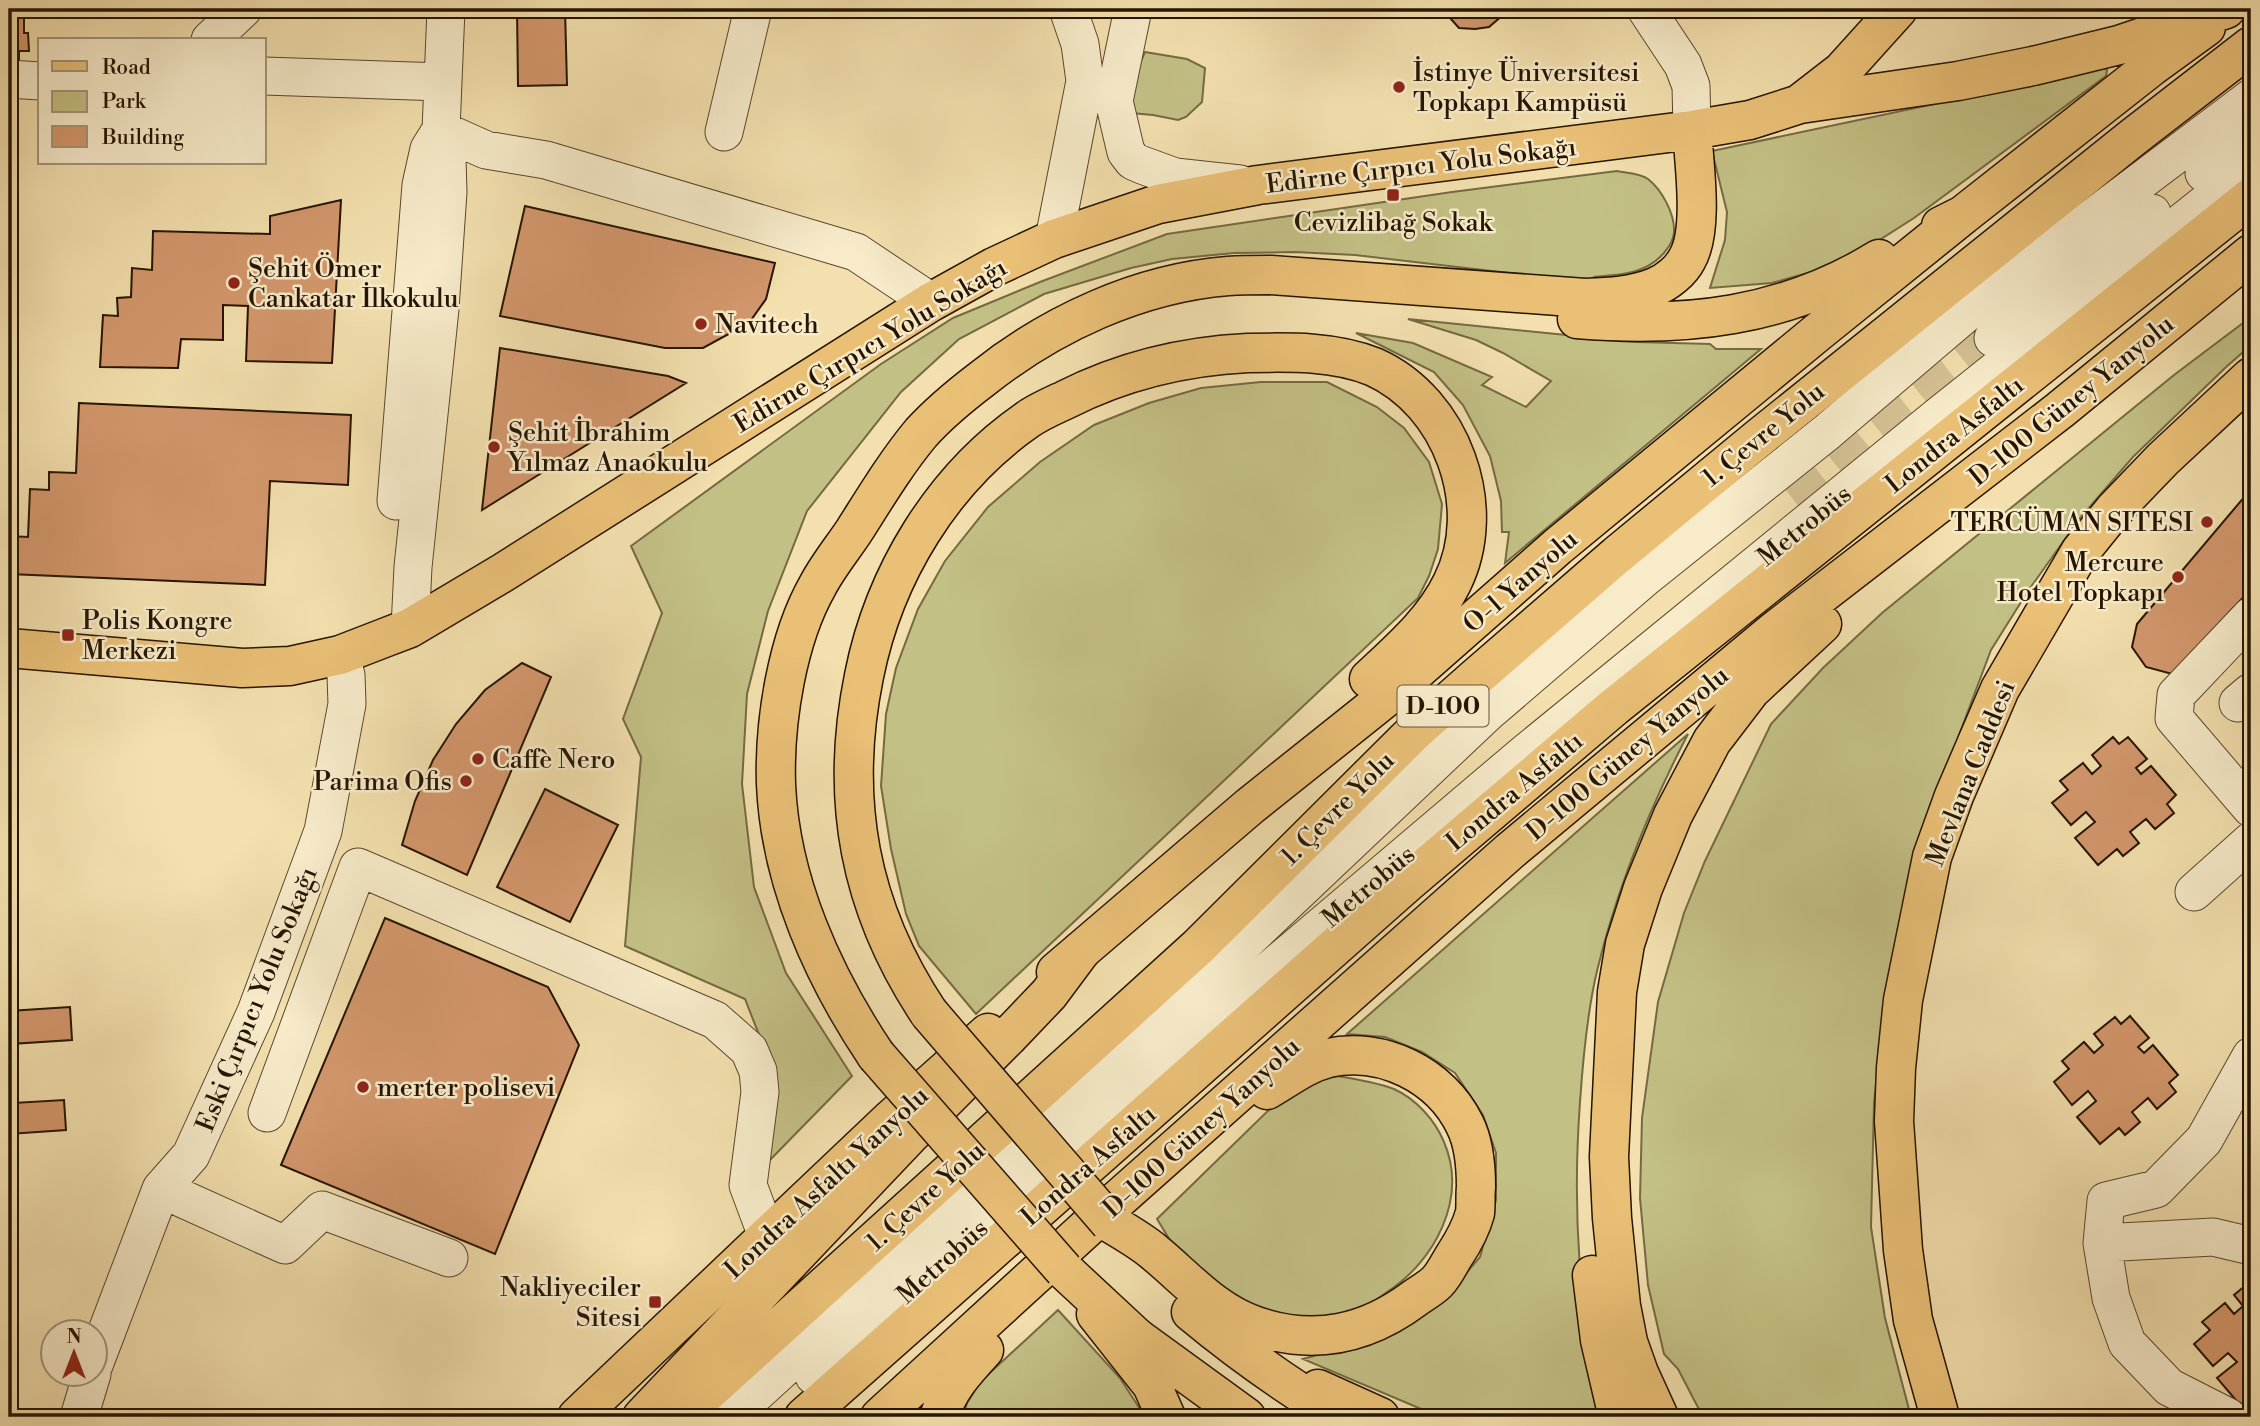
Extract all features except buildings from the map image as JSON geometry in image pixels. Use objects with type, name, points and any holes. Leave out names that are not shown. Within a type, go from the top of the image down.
[{"type":"main road","points":[[1899,9],[1890,37],[1892,66],[1903,77],[1920,86]]},
{"type":"main road","points":[[1800,104],[1842,71],[1899,9]]},
{"type":"main road","name":"Edirne Çırpıcı Yolu Sokağı","points":[[9,648],[242,668],[290,666],[340,654],[397,633],[504,572],[930,302],[994,267],[1054,239],[1158,204],[1258,185],[1692,130],[1750,120],[1800,104],[1983,76],[2119,46],[2226,9]]},
{"type":"main road","points":[[1386,284],[1470,304],[1561,318],[1614,322],[1686,321],[1723,317],[1784,303],[1836,283],[1912,239],[1963,215],[2151,67],[2232,9]]},
{"type":"main road","name":"1. Çevre Yolu","points":[[680,1417],[1198,947],[1395,750],[1474,679],[1760,436],[2251,46]]},
{"type":"main road","points":[[1166,1417],[1152,1385],[1064,1270],[876,1055],[853,1021],[820,956],[788,863],[776,786],[782,696],[803,618],[817,586],[882,486],[922,432],[961,395],[1018,351],[1086,315],[1130,298],[1182,283],[1226,276],[1306,276],[1585,298],[1621,296],[1654,288],[1671,278],[1687,259],[1695,235],[1692,130]]},
{"type":"main road","name":"Londra Asfaltı","points":[[804,1417],[1407,883],[1614,707],[2251,197]]},
{"type":"main road","name":"O-1 Yanyolu","points":[[1081,951],[1250,806],[1389,695],[1557,547],[1963,215]]},
{"type":"main road","name":"D-100 Güney Yanyolu","points":[[880,1417],[1510,851],[1773,632],[2060,410],[2251,254]]},
{"type":"main road","points":[[1250,806],[1283,765],[1423,626],[1453,581],[1460,564],[1467,531],[1468,510],[1461,471],[1450,443],[1432,413],[1406,387],[1374,368],[1328,355],[1280,352],[1224,354],[1162,363],[1098,383],[1029,418],[996,444],[942,500],[918,538],[891,590],[867,661],[856,717],[852,769],[856,823],[864,872],[888,940],[907,981],[929,1013],[1110,1223],[1157,1284],[1244,1354],[1292,1389],[1339,1417]]},
{"type":"main road","name":"Mevlana Caddesi","points":[[1940,1417],[1913,1320],[1902,1239],[1894,1121],[1903,1000],[1932,857],[1954,796],[2000,689],[2080,552],[2114,510],[2163,459],[2251,377]]},
{"type":"main road","points":[[1659,1417],[1628,1342],[1615,1263],[1609,1157],[1617,992],[1625,944],[1643,888],[1673,815],[1713,741],[1751,690],[1798,644],[1895,565],[2060,410]]},
{"type":"main road","points":[[642,1417],[911,1134],[1049,994],[1081,951]]},
{"type":"main road","name":"Londra Asfaltı Yanyolu","points":[[577,1417],[890,1120],[1081,951]]},
{"type":"main road","points":[[1617,992],[1607,1021],[1594,1088],[1589,1226],[1592,1284],[1600,1340],[1618,1417]]},
{"type":"main road","points":[[1110,1223],[1154,1252],[1217,1307],[1254,1325],[1280,1333],[1306,1336],[1333,1335],[1365,1328],[1398,1311],[1437,1282],[1462,1244],[1475,1213],[1473,1149],[1465,1125],[1449,1101],[1430,1082],[1402,1064],[1365,1056],[1330,1058],[1306,1066],[1201,1126]]},
{"type":"main road","points":[[1064,1270],[1136,1337],[1206,1417]]},
{"type":"main road","points":[[939,1417],[955,1382],[1003,1329],[1018,1308],[1029,1282]]},
{"type":"main road","points":[[1136,1337],[1246,1417]]},
{"type":"main road","points":[[1244,1354],[1380,1417]]},
{"type":"street","points":[[212,38],[243,9]]},
{"type":"street","points":[[397,633],[421,185],[429,149],[441,130],[446,9]]},
{"type":"street","points":[[724,132],[753,9]]},
{"type":"street","points":[[1054,239],[1085,81],[1080,44],[1068,9]]},
{"type":"street","points":[[1133,9],[1114,101],[1126,152],[1133,161],[1175,177],[1258,185]]},
{"type":"street","points":[[1646,9],[1683,65],[1691,86],[1692,130]]},
{"type":"street","points":[[266,76],[443,82]]},
{"type":"street","points":[[9,79],[38,81]]},
{"type":"street","points":[[730,1417],[942,1224],[1093,1092],[1207,978],[1486,714],[1647,576],[1827,432],[1970,310],[2251,98]]},
{"type":"street","points":[[441,130],[486,149],[546,160],[856,252],[930,302]]},
{"type":"street","points":[[1993,338],[2251,136]]},
{"type":"street","name":"Metrobüs","points":[[765,1417],[1200,1029],[1524,754],[1937,416],[2251,167]]},
{"type":"street","points":[[2251,616],[2176,695],[2175,718],[2251,808]]},
{"type":"street","name":"Eski Çırpıcı Yolu Sokağı","points":[[108,1327],[161,1189],[191,1155],[256,1012],[323,831],[347,704],[346,675],[340,654]]},
{"type":"street","points":[[2194,892],[2251,841]]},
{"type":"street","points":[[267,1113],[358,867],[715,1020],[749,1050],[758,1070],[760,1092],[748,1185],[767,1236]]},
{"type":"street","points":[[2228,1417],[2169,1387],[2127,1343],[2110,1298],[2102,1243],[2106,1201],[2156,1189],[2204,1140],[2251,1056]]},
{"type":"street","points":[[161,1189],[285,1245],[322,1210],[449,1258]]},
{"type":"street","points":[[2102,1243],[2213,1237],[2251,1245]]},
{"type":"street","points":[[79,1417],[88,1388]]},
{"type":"green space","points":[[1145,52],[1187,59],[1205,68],[1202,102],[1186,117],[1178,120],[1131,113],[1137,70]]},
{"type":"green space","points":[[2105,68],[2106,76],[1914,218],[1873,244],[1811,272],[1772,283],[1710,288],[1725,240],[1727,212],[1712,151]]},
{"type":"green space","points":[[1617,171],[1648,179],[1667,203],[1674,225],[1673,237],[1665,252],[1642,269],[1594,277],[1593,283],[1355,255],[1234,253],[1172,259],[1131,268],[1044,294],[959,339],[901,392],[807,511],[768,611],[747,694],[742,784],[754,887],[786,973],[852,1076],[767,1163],[774,1073],[745,999],[625,946],[641,757],[623,719],[662,613],[631,546],[881,364],[953,318],[1040,282],[1167,234]]},
{"type":"green space","points":[[2251,317],[2251,345],[2133,457],[2080,518],[2028,591],[1991,650],[1959,735],[1885,999],[1874,1103],[1871,1227],[1885,1318],[1911,1417],[1703,1417],[1678,1369],[1664,1354],[1648,1285],[1640,1198],[1642,1118],[1658,1002],[1684,913],[1705,861],[1771,724],[1823,668],[1882,613],[2174,375]]},
{"type":"green space","points":[[1408,319],[1636,342],[1710,344],[1716,349],[1761,349],[1505,563],[1509,532],[1502,532],[1501,501],[1490,456],[1463,405],[1434,372],[1356,333],[1413,343],[1492,377],[1482,385],[1526,407],[1551,381],[1476,340]]},
{"type":"green space","points":[[1261,382],[1327,382],[1377,407],[1404,428],[1429,462],[1442,504],[1438,549],[1429,576],[1418,598],[976,1014],[919,946],[906,914],[891,849],[881,786],[886,714],[896,668],[918,609],[945,561],[988,507],[1040,462],[1094,425],[1149,403],[1201,388]]},
{"type":"green space","points":[[1688,734],[1647,820],[1624,879],[1597,971],[1586,1036],[1578,1143],[1577,1222],[1588,1338],[1603,1417],[1440,1417],[1303,1359],[1374,1339],[1444,1299],[1480,1257],[1496,1200],[1496,1153],[1483,1115],[1455,1073],[1422,1052],[1385,1037],[1347,1034]]},
{"type":"green space","points":[[1337,1076],[1373,1083],[1402,1093],[1424,1111],[1435,1126],[1444,1142],[1452,1185],[1442,1226],[1420,1263],[1404,1279],[1365,1307],[1339,1314],[1295,1318],[1254,1312],[1200,1279],[1180,1257],[1157,1219],[1278,1101],[1301,1086]]},
{"type":"green space","points":[[1058,1310],[1120,1378],[1145,1417],[963,1417],[967,1403],[980,1382]]},
{"type":"tunnel","points":[[1792,498],[1993,338]]},
{"type":"place","name":"İstinye Üniversitesi Topkapı Kampüsü","points":[[1399,87]]},
{"type":"place","name":"Cevizlibağ Sokak","points":[[1393,195]]},
{"type":"place","name":"Şehit Ömer Cankatar İlkokulu","points":[[234,283]]},
{"type":"place","name":"Navitech","points":[[701,324]]},
{"type":"place","name":"Şehit İbrahim Yılmaz Anaokulu","points":[[494,447]]},
{"type":"place","name":"TERCÜMAN SITESI","points":[[2207,522]]},
{"type":"place","name":"Mercure Hotel Topkapı","points":[[2178,577]]},
{"type":"place","name":"Polis Kongre Merkezi","points":[[68,635]]},
{"type":"place","name":"Caffè Nero","points":[[478,759]]},
{"type":"place","name":"Parima Ofis","points":[[466,781]]},
{"type":"place","name":"merter polisevi","points":[[363,1087]]},
{"type":"place","name":"Nakliyeciler Sitesi","points":[[655,1302]]}]
